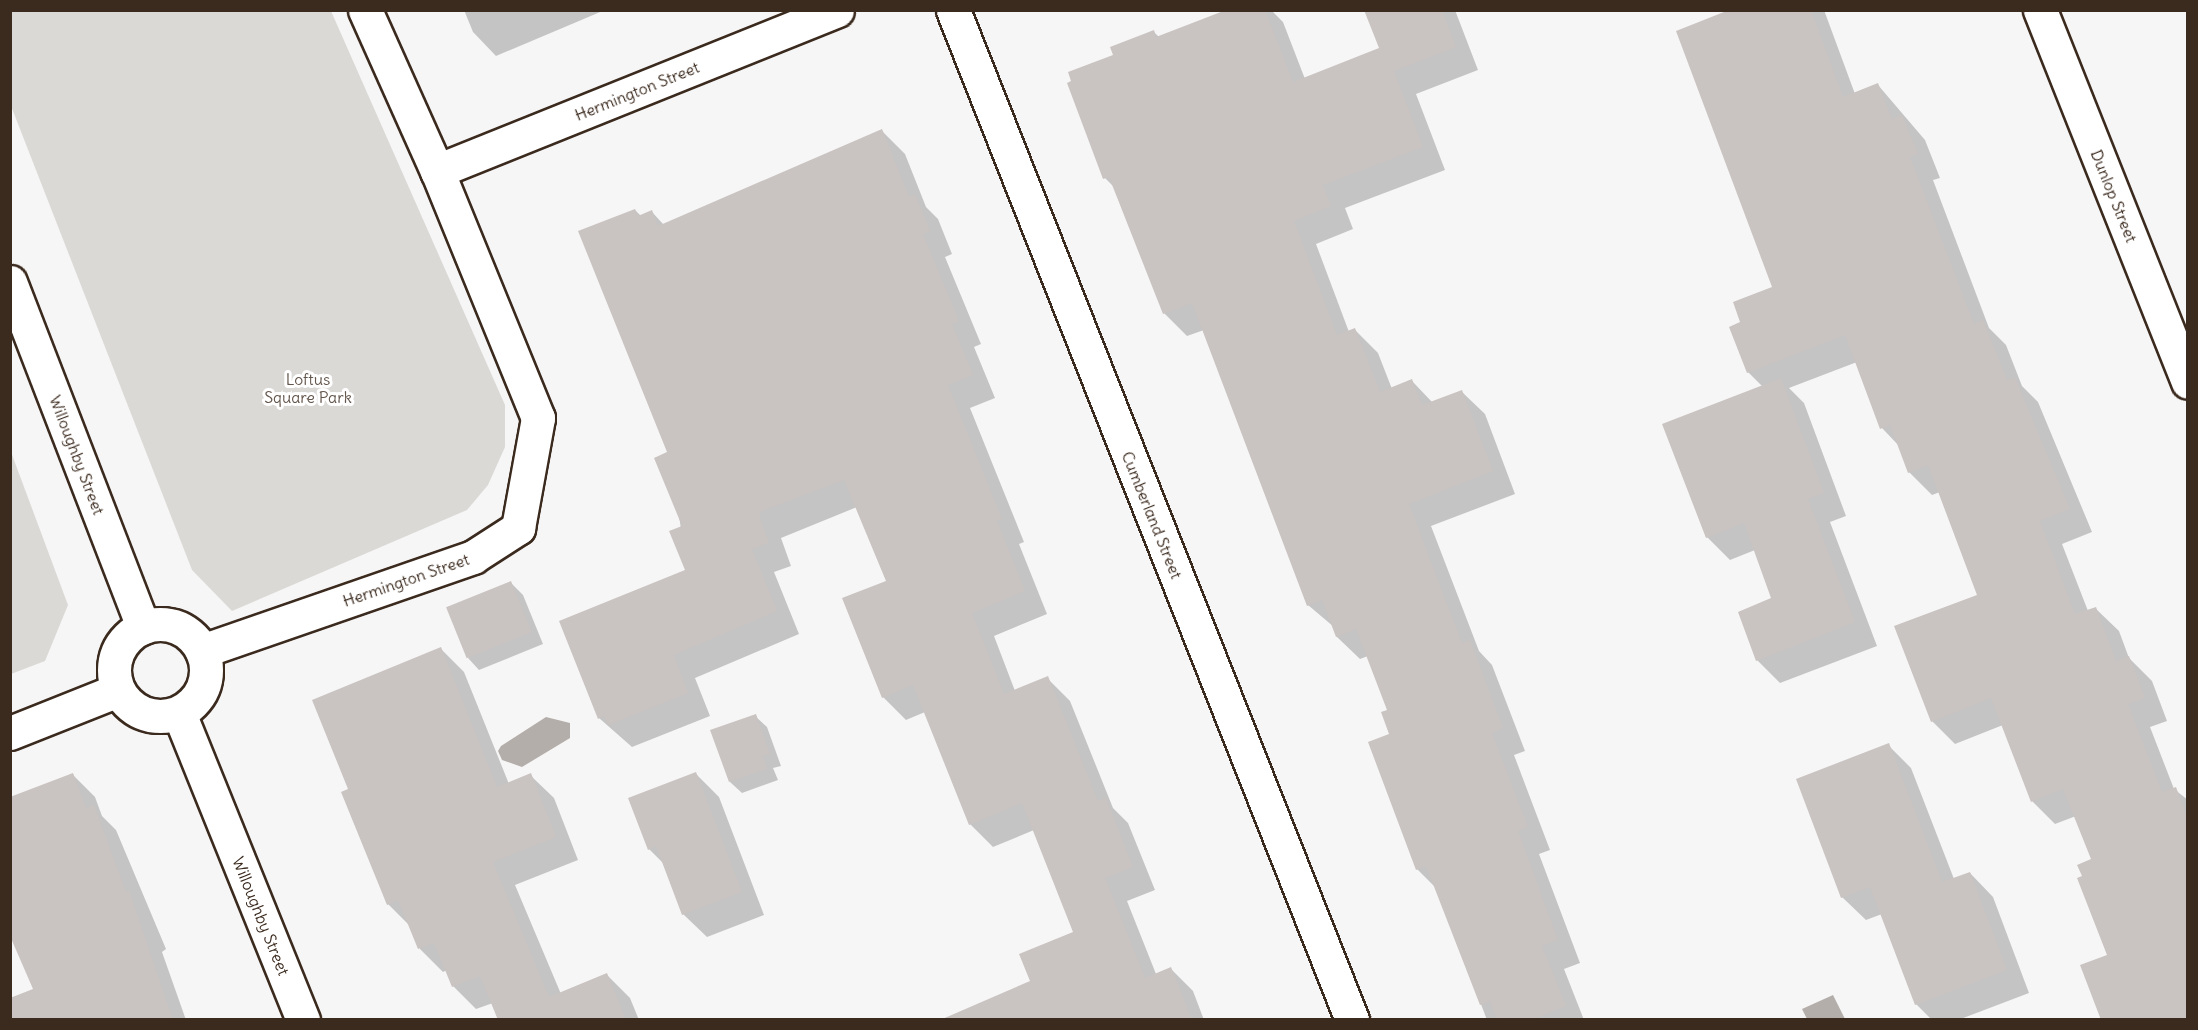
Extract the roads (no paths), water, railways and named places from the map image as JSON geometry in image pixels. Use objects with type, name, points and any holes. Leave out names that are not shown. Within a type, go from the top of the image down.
[{"type":"street","name":"Hermington Street","points":[[202,651],[473,557],[518,528],[538,418],[437,171],[365,10]]},
{"type":"street","name":"Hermington Street","points":[[437,171],[837,10]]},
{"type":"street","name":"Cumberland Street","points":[[953,10],[1352,1020]]},
{"type":"street","name":"Dunlop Street","points":[[2040,10],[2187,382]]},
{"type":"street","name":"Willoughby Street","points":[[10,282],[144,627]]},
{"type":"street","points":[[171,626],[184,632],[202,651],[205,680],[191,704],[179,712],[155,716],[144,713],[118,690],[115,660],[130,635],[144,627],[171,626]]},
{"type":"street","points":[[10,733],[118,690]]},
{"type":"street","name":"Willoughby Street","points":[[179,712],[303,1020]]},
{"type":"park label","name":"Loftus Square Park","points":[[308,388]]}]
